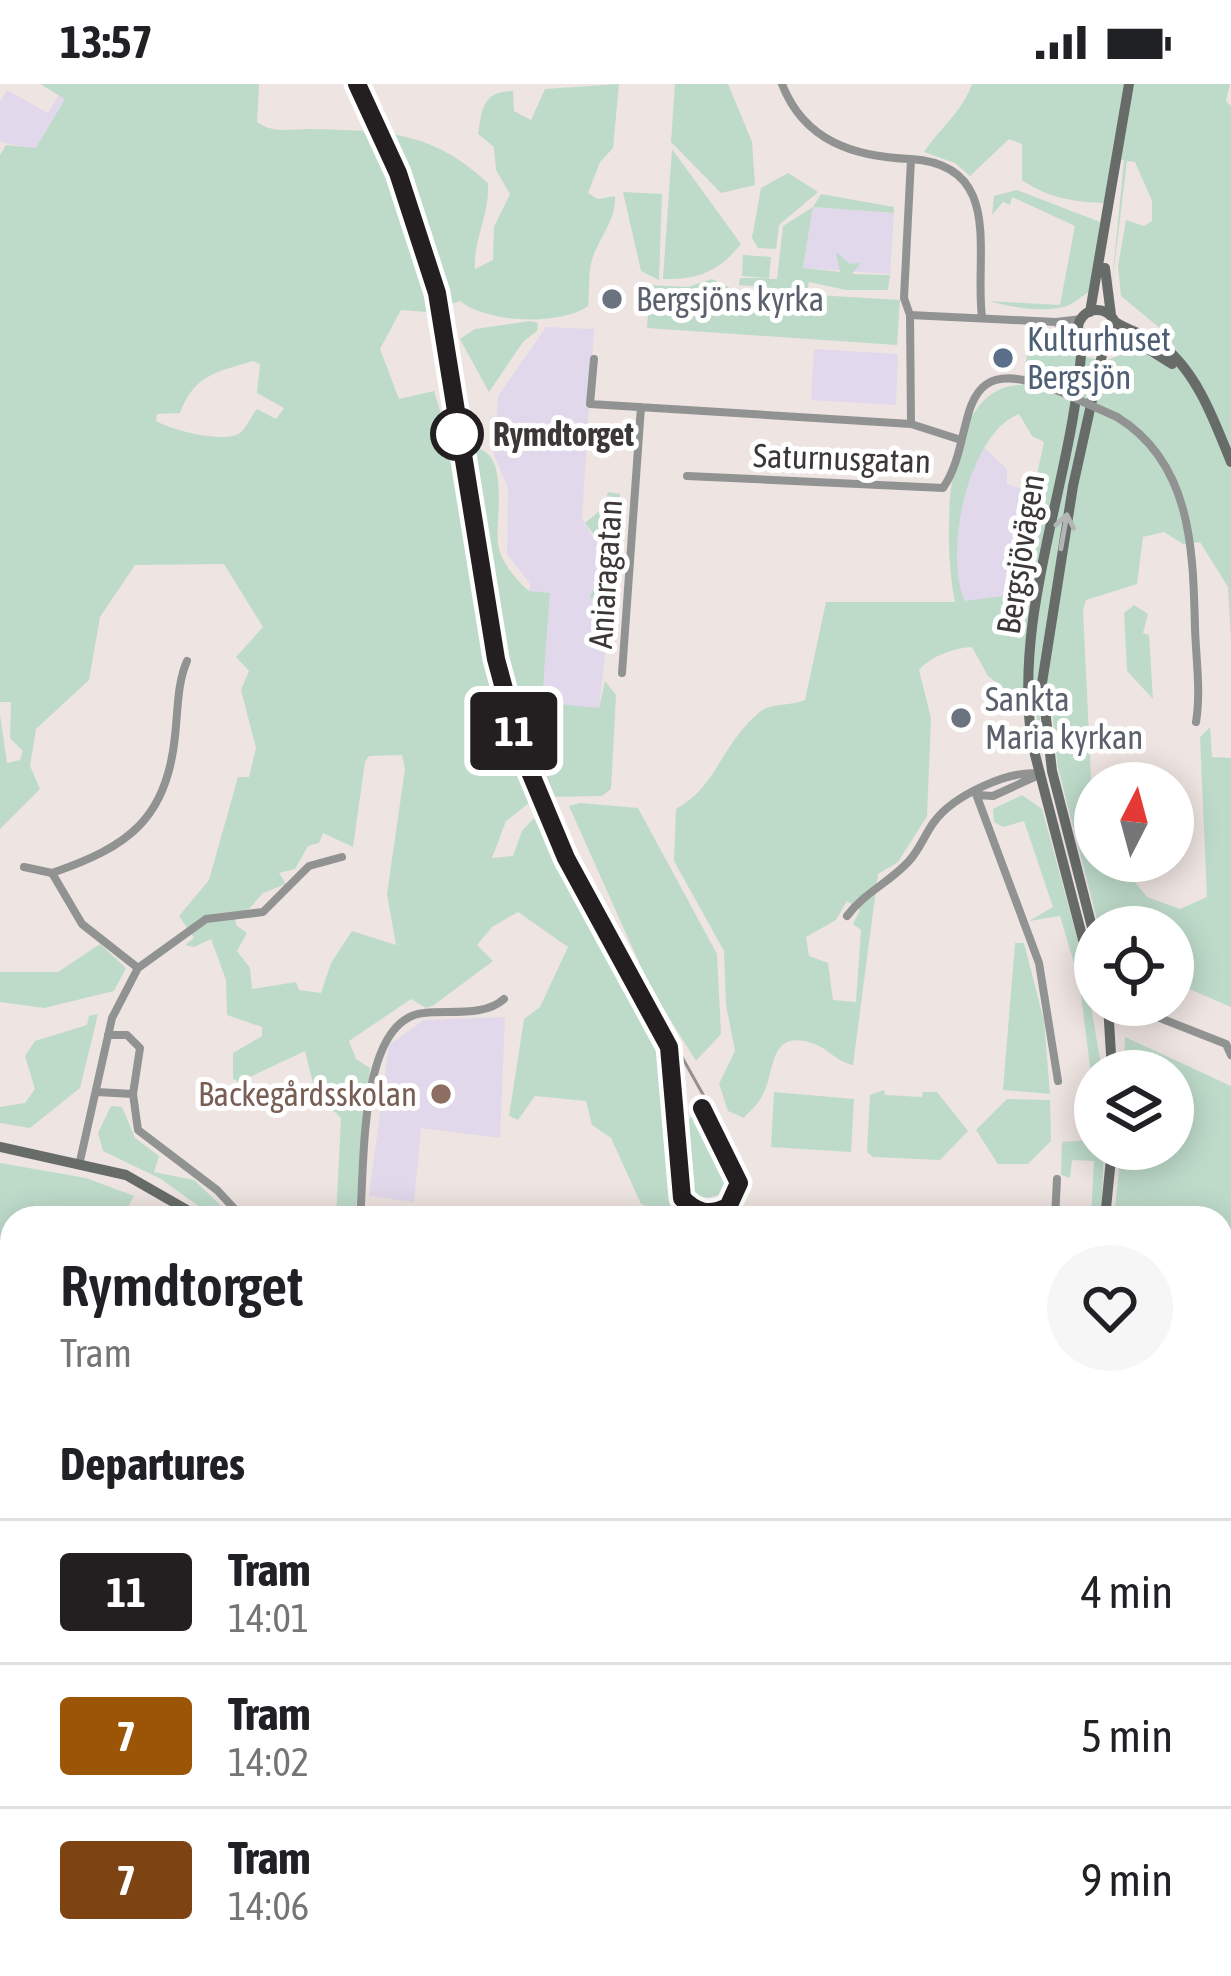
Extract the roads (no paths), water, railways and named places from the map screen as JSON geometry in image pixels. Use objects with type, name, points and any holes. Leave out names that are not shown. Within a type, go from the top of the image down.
[{"type":"street","points":[[782,84],[796,112],[828,141],[859,154],[937,162],[957,173],[974,197],[982,221],[982,317]]},
{"type":"street","name":"Bergsjövägen","points":[[1085,906],[1046,772],[1032,743],[1034,622],[1083,325],[1104,253],[1130,84]]},
{"type":"street","points":[[594,359],[590,404],[911,424],[910,315],[904,298],[911,158]]},
{"type":"street","name":"Bergsjövägen","points":[[1074,906],[1046,797],[1045,645],[1096,364],[1108,342],[1112,319],[1104,253]]},
{"type":"street","points":[[910,315],[1083,325],[1112,319],[1159,344],[1181,368],[1208,408],[1231,462]]},
{"type":"street","points":[[1083,325],[1090,346],[1108,342],[1145,347],[1181,368]]},
{"type":"street","name":"Saturnusgatan","points":[[687,476],[938,490],[947,484],[958,439],[976,397],[991,383],[1026,378],[1118,417],[1137,431],[1167,469],[1191,529],[1196,722]]},
{"type":"street","name":"Aniaragatan","points":[[622,673],[641,407]]},
{"type":"street","name":"Saturnusgatan","points":[[911,424],[958,439]]},
{"type":"street","points":[[24,868],[52,873],[114,847],[154,811],[173,761],[187,661]]},
{"type":"street","points":[[1017,773],[1032,743]]},
{"type":"street","points":[[847,916],[861,895],[907,864],[944,810],[989,782],[1017,773],[1046,772]]},
{"type":"street","points":[[976,794],[993,796],[1046,772]]},
{"type":"street","points":[[1020,785],[1046,797]]},
{"type":"street","points":[[976,794],[1039,963],[1058,1081]]},
{"type":"street","points":[[80,1161],[108,1035],[122,993],[139,968],[206,919],[263,912],[309,866],[342,857]]},
{"type":"street","points":[[52,873],[82,924],[139,968]]},
{"type":"street","points":[[361,1206],[375,1065],[385,1038],[412,1015],[493,1009],[504,999]]},
{"type":"street","points":[[1182,1026],[1226,1044],[1231,1059]]},
{"type":"street","points":[[108,1035],[127,1035],[140,1048],[133,1114],[144,1137],[199,1175],[230,1206]]},
{"type":"street","points":[[96,1092],[133,1094]]},
{"type":"street","points":[[0,1148],[80,1161],[144,1183],[181,1206]]},
{"type":"street","points":[[1106,1206],[1110,1170]]},
{"type":"street","points":[[1056,1206],[1058,1179]]},
{"type":"tram line","name":"11","points":[[357,84],[398,173],[437,293],[496,659],[520,748],[550,826],[657,1016],[669,1047],[676,1080],[678,1185],[689,1206]]},
{"type":"tram line","points":[[443,352],[507,705],[550,826],[659,1028]]},
{"type":"tram line","points":[[650,1017],[659,1028]]},
{"type":"tram line","points":[[659,1028],[669,1047],[682,1199],[692,1206]]},
{"type":"tram line","points":[[659,1028],[682,1057],[743,1166],[741,1198],[731,1206]]},
{"type":"tram line","name":"11","points":[[702,1108],[739,1183],[729,1206]]},
{"type":"place","name":"Bergsjöns kyrka","points":[[612,299]]},
{"type":"place","name":"Kulturhuset Bergsjön","points":[[1003,358]]},
{"type":"place","name":"Rymdtorget","points":[[457,434]]},
{"type":"place","name":"Sankta Maria kyrkan","points":[[961,718]]},
{"type":"place","name":"Backegårdsskolan","points":[[441,1094]]}]
